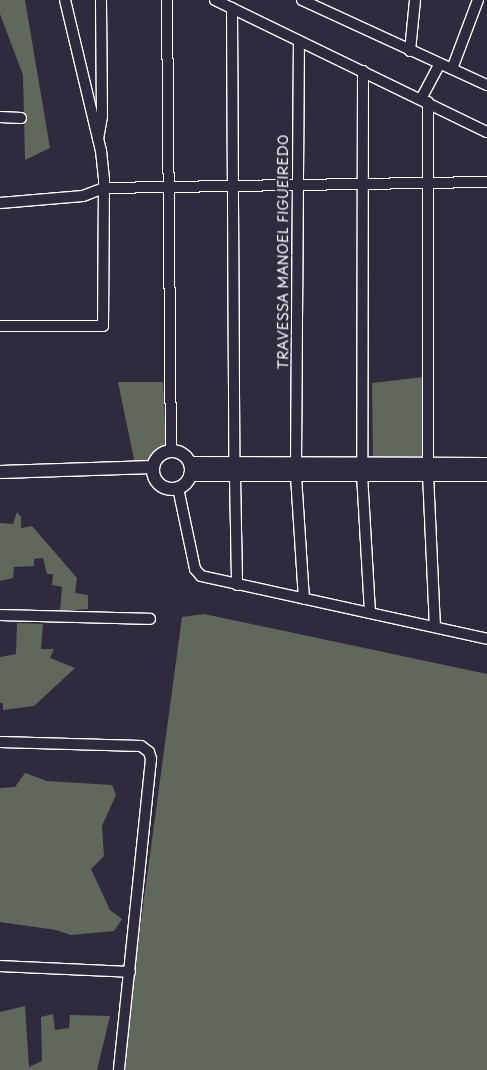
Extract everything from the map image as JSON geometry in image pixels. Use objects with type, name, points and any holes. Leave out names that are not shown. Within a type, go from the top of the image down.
[{"type":"street","points":[[0,326],[104,326],[104,188],[98,140],[65,0]]},
{"type":"street","points":[[98,140],[102,116],[102,0]]},
{"type":"street","points":[[167,0],[171,451]]},
{"type":"street","points":[[215,0],[487,132]]},
{"type":"street","points":[[302,0],[317,4],[410,51],[487,85]]},
{"type":"street","points":[[410,51],[415,0]]},
{"type":"street","points":[[452,69],[478,0]]},
{"type":"street","points":[[232,8],[231,188],[237,585]]},
{"type":"street","name":"TRAVESSA MANOEL FIGUEIREDO","points":[[299,41],[296,187],[296,470],[304,598]]},
{"type":"street","points":[[434,627],[428,469],[429,184],[424,101],[440,64]]},
{"type":"street","points":[[363,71],[362,469],[370,613]]},
{"type":"street","points":[[0,117],[21,118]]},
{"type":"street","points":[[0,203],[83,196],[104,188],[296,187],[487,182]]},
{"type":"street","points":[[178,488],[160,485],[153,467],[159,456],[171,451],[183,454],[190,469]]},
{"type":"street","points":[[190,469],[428,469],[487,464]]},
{"type":"street","points":[[0,472],[153,467]]},
{"type":"street","points":[[190,469],[178,488],[197,573],[237,585],[487,639]]},
{"type":"street","points":[[428,469],[487,475]]},
{"type":"street","points":[[0,615],[150,619]]},
{"type":"street","points":[[0,742],[141,746],[151,759],[119,1070]]},
{"type":"street","points":[[0,966],[130,972]]},
{"type":"shaded area","points":[[0,0],[25,0],[50,148],[25,160],[23,75],[0,14]]},
{"type":"shaded area","points":[[424,377],[426,457],[373,458],[372,383]]},
{"type":"shaded area","points":[[118,382],[163,382],[166,446],[148,463],[135,464]]},
{"type":"shaded area","points":[[17,512],[21,517],[21,528],[32,526],[77,578],[75,593],[88,595],[88,609],[60,611],[62,587],[52,585],[53,574],[47,574],[43,558],[34,559],[34,566],[14,567],[13,578],[0,581],[0,523],[13,524]]},
{"type":"shaded area","points":[[204,614],[487,674],[487,1070],[121,1070],[182,617]]},
{"type":"shaded area","points":[[17,623],[43,624],[41,649],[54,649],[50,658],[75,668],[34,706],[3,710],[3,703],[0,703],[0,657],[16,654]]},
{"type":"shaded area","points":[[25,773],[47,781],[112,785],[116,795],[102,826],[104,856],[91,869],[110,910],[122,919],[114,931],[71,935],[56,930],[0,922],[0,788],[15,787]]},
{"type":"shaded area","points":[[25,1006],[29,1067],[42,1061],[41,1017],[53,1014],[55,1030],[69,1028],[70,1015],[110,1016],[97,1070],[0,1070],[0,1012]]}]
